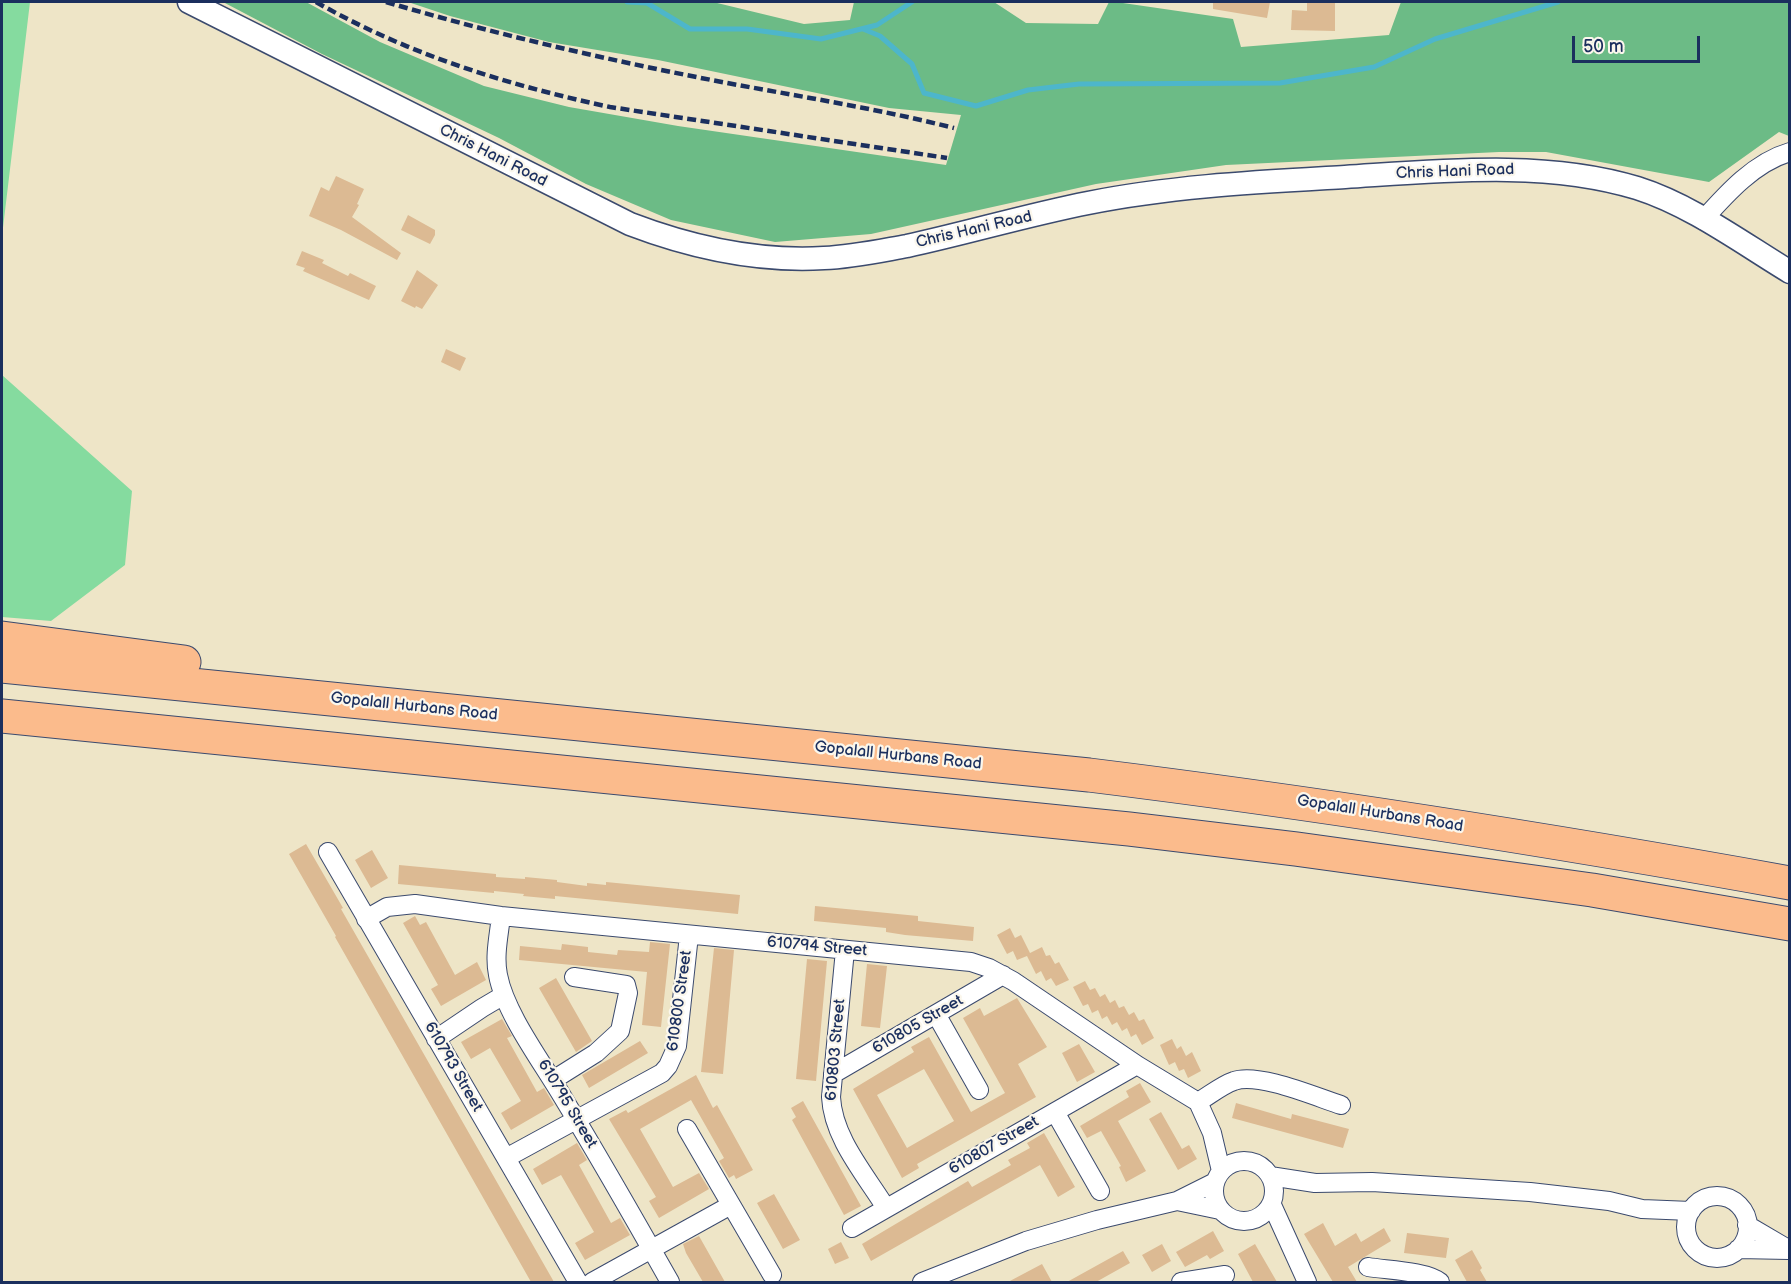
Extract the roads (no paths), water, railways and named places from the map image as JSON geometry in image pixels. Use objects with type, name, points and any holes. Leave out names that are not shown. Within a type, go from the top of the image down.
[{"type":"highway","points":[[2,638],[312,679],[405,694],[450,710]]},
{"type":"highway","name":"Gopalall Hurbans Road","points":[[2,666],[1066,772],[1226,792],[1453,825],[1790,884]]},
{"type":"highway","points":[[2,716],[1141,830],[1592,890],[1790,924]]},
{"type":"street","name":"Chris Hani Road","points":[[189,2],[630,224],[672,240],[707,249],[747,255],[824,258],[864,254],[962,234],[1088,203],[1188,187],[1421,173],[1516,170],[1583,175],[1640,189],[1673,202],[1790,272]]},
{"type":"street","points":[[1703,220],[1727,193],[1762,164],[1790,152]]},
{"type":"street","name":"610793 Street","points":[[328,852],[578,1282]]},
{"type":"street","name":"610794 Street","points":[[366,919],[387,907],[416,904],[501,916],[971,962],[1003,975],[1137,1065],[1198,1102]]},
{"type":"street","name":"610795 Street","points":[[501,916],[496,954],[498,975],[504,995],[670,1282]]},
{"type":"street","name":"610800 Street","points":[[506,1158],[662,1072],[668,1066],[677,1047],[689,935]]},
{"type":"street","name":"610803 Street","points":[[845,950],[831,1104],[836,1128],[886,1208]]},
{"type":"street","name":"610805 Street","points":[[833,1074],[1003,975]]},
{"type":"street","points":[[553,1080],[596,1053],[620,1031],[628,993],[626,985],[574,977]]},
{"type":"street","points":[[436,1039],[504,995]]},
{"type":"street","points":[[936,1014],[980,1090]]},
{"type":"street","name":"610807 Street","points":[[852,1228],[1137,1065]]},
{"type":"street","points":[[1289,1242],[1255,1219],[1238,1221],[1228,1217],[1220,1210],[1214,1196],[1218,1177],[1212,1133],[1198,1102],[1234,1081],[1250,1078],[1341,1105]]},
{"type":"street","points":[[1055,1112],[1100,1191]]},
{"type":"street","points":[[687,1129],[772,1275]]},
{"type":"street","points":[[1212,1133],[1242,1161]]},
{"type":"street","points":[[922,1282],[1026,1241],[1097,1220],[1177,1201],[1218,1177],[1233,1162],[1242,1161],[1261,1166],[1270,1176],[1273,1183],[1272,1200],[1307,1282]]},
{"type":"street","points":[[1270,1176],[1315,1183],[1372,1182],[1456,1186],[1609,1201],[1642,1209],[1686,1229]]},
{"type":"street","points":[[1255,1219],[1272,1200],[1315,1183]]},
{"type":"street","points":[[1715,1196],[1733,1201],[1740,1207],[1747,1225],[1746,1238],[1730,1255],[1721,1258],[1701,1254],[1688,1239],[1686,1229],[1691,1210],[1705,1198],[1715,1196]]},
{"type":"street","points":[[1177,1201],[1220,1210]]},
{"type":"street","points":[[592,1282],[730,1204]]},
{"type":"street","points":[[1642,1209],[1691,1210]]},
{"type":"street","points":[[1747,1225],[1789,1250]]},
{"type":"street","points":[[1738,1249],[1789,1250]]},
{"type":"street","points":[[1368,1267],[1424,1275],[1440,1282]]},
{"type":"street","points":[[1181,1282],[1225,1275]]},
{"type":"waterway","points":[[627,2],[647,3],[690,29],[747,29],[821,39],[877,25],[912,2]]},
{"type":"waterway","points":[[863,29],[880,36],[912,64],[924,93],[976,106],[1028,90],[1079,84],[1280,83],[1374,67],[1435,39],[1558,2]]},
{"type":"railway","points":[[316,2],[351,21],[422,52],[458,66],[533,89],[610,107],[947,158]]},
{"type":"railway","points":[[386,2],[598,56],[954,128]]}]
